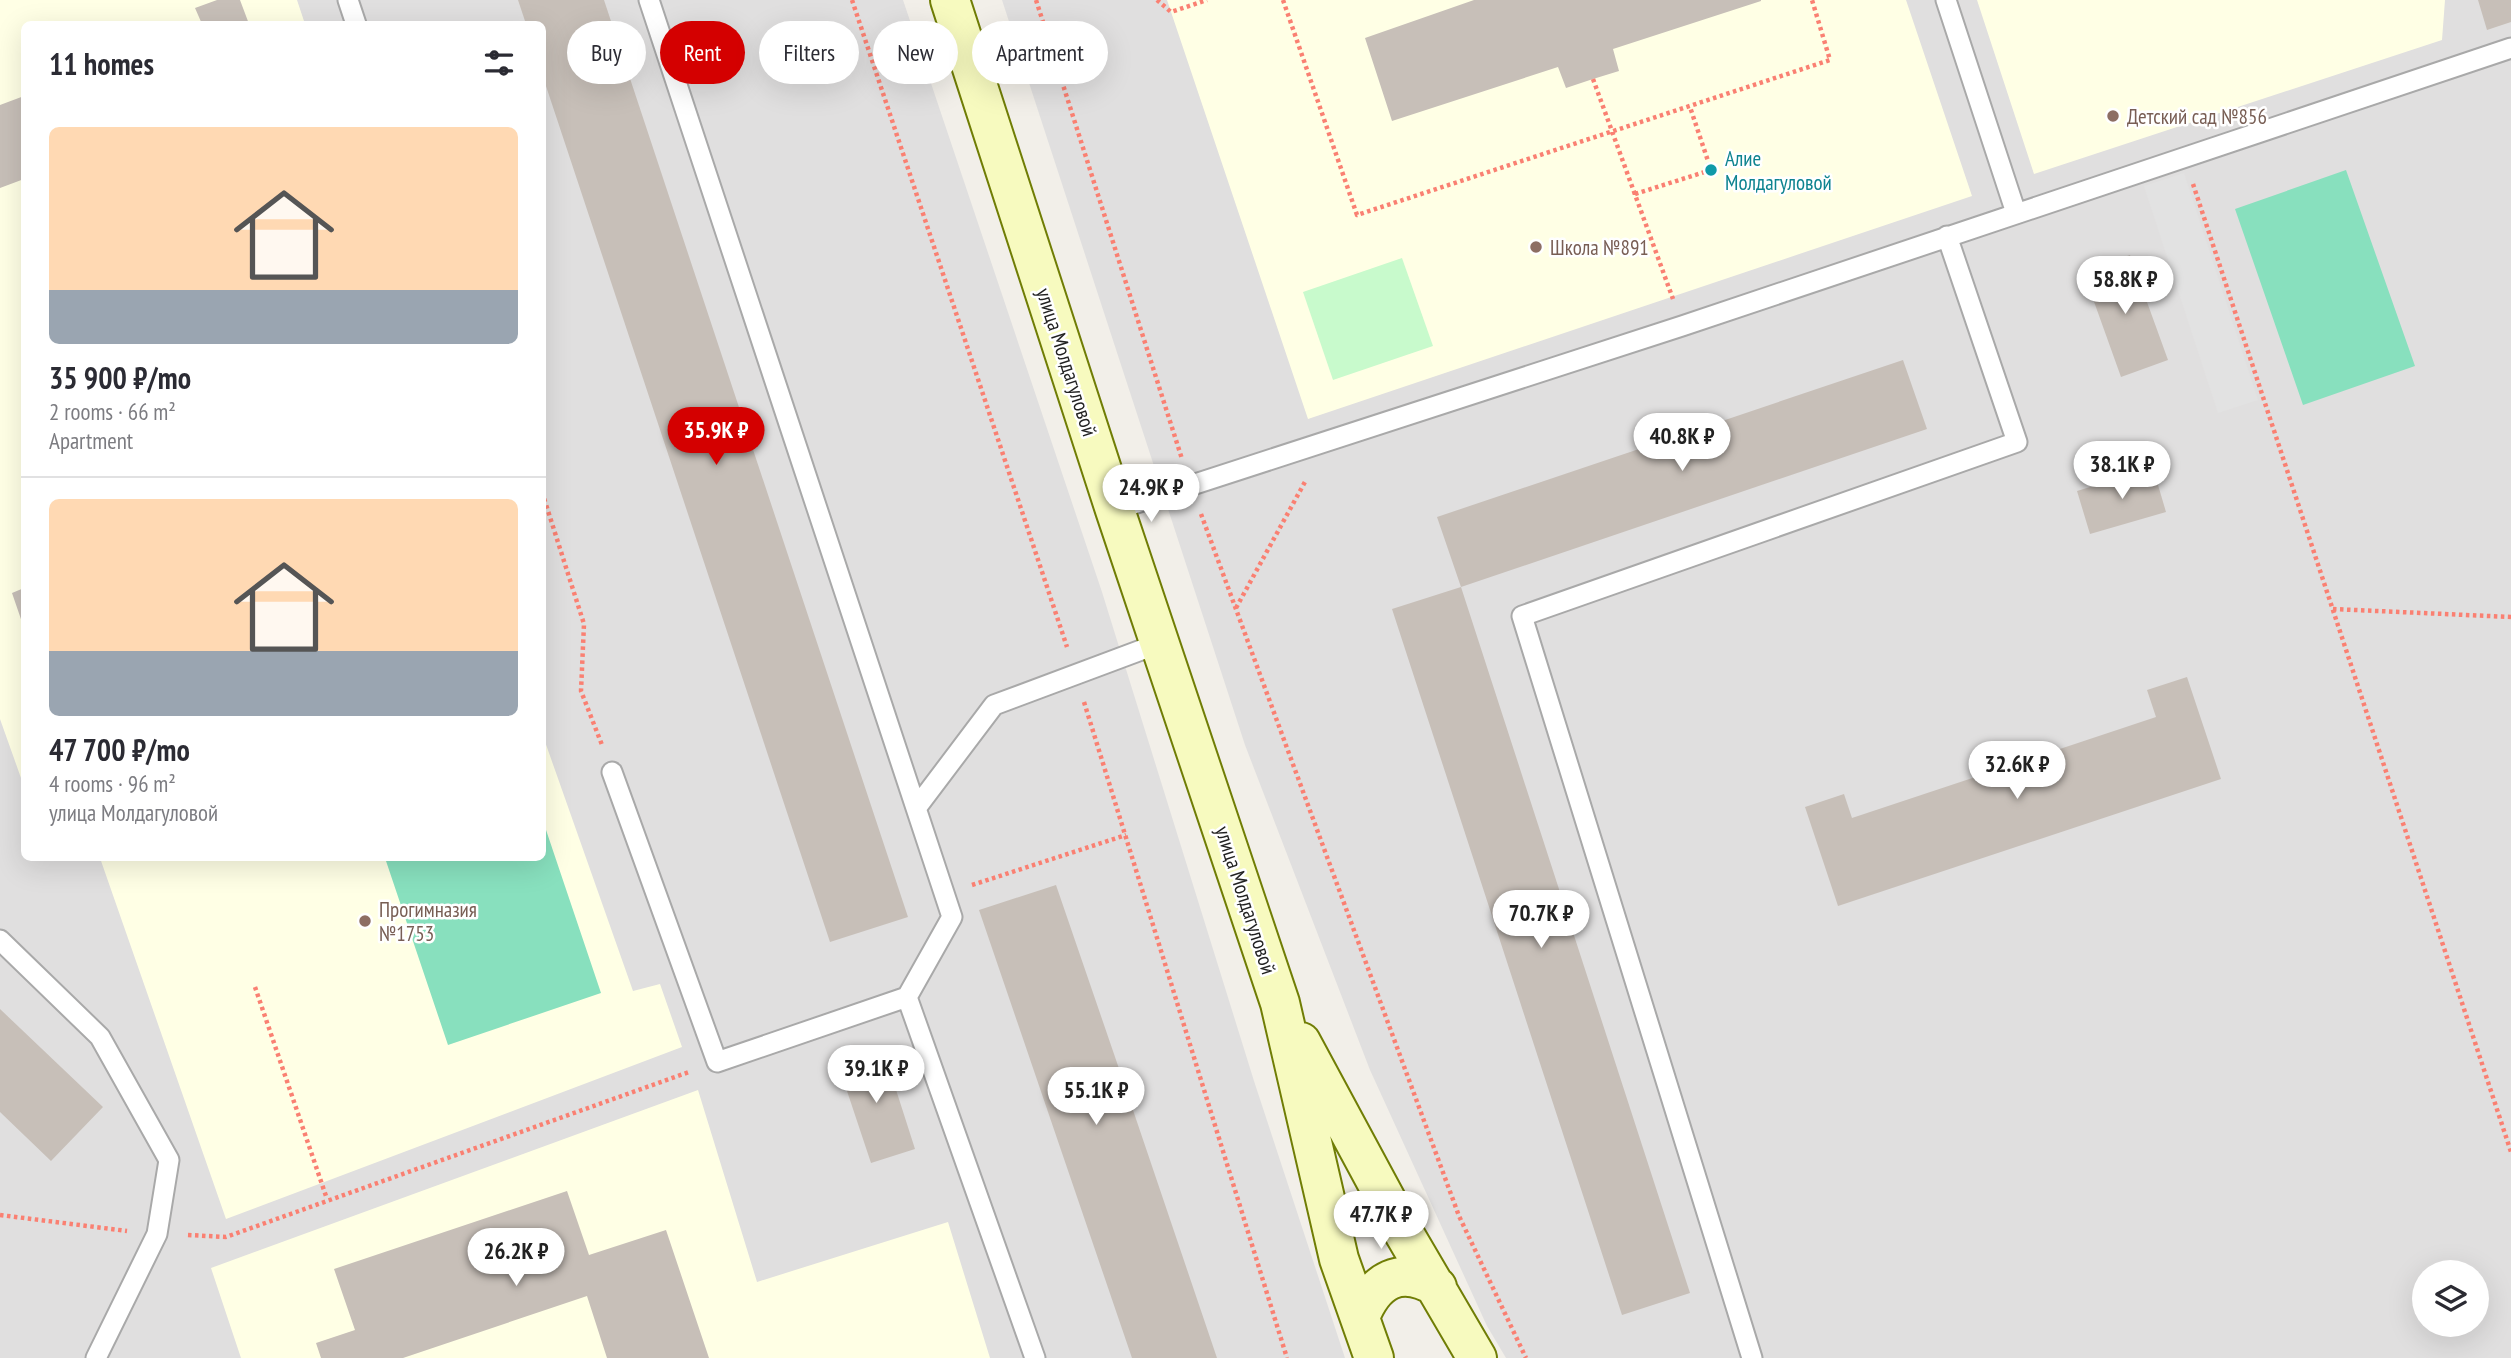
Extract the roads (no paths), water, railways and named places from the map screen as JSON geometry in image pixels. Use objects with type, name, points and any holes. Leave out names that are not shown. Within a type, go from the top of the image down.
[{"type":"main road","name":"улица Молдагуловой","points":[[950,0],[1115,510],[1280,1003],[1339,1259],[1374,1358]]},
{"type":"main road","name":"улица Молдагуловой","points":[[1280,1003],[1405,1235],[1477,1358]]},
{"type":"main road","points":[[1360,1317],[1371,1293],[1387,1280],[1405,1276],[1422,1278],[1437,1287]]},
{"type":"lane","points":[[348,0],[355,21]]},
{"type":"lane","points":[[612,772],[717,1062],[906,996],[952,917],[649,0]]},
{"type":"lane","points":[[1946,0],[2016,213]]},
{"type":"lane","points":[[1115,510],[1682,326],[2511,48]]},
{"type":"lane","points":[[1755,1358],[1522,616],[2017,442],[1947,236]]},
{"type":"lane","points":[[917,807],[994,705],[1160,643]]},
{"type":"lane","points":[[0,940],[100,1037],[169,1160],[157,1234],[96,1358]]},
{"type":"lane","points":[[906,996],[1035,1358]]},
{"type":"place","name":"Детский сад №856","points":[[2113,116]]},
{"type":"place","name":"Алие Молдагуловой","points":[[1711,170]]},
{"type":"place","name":"Школа №891","points":[[1536,247]]},
{"type":"place","name":"Прогимназия №1753","points":[[365,921]]}]
